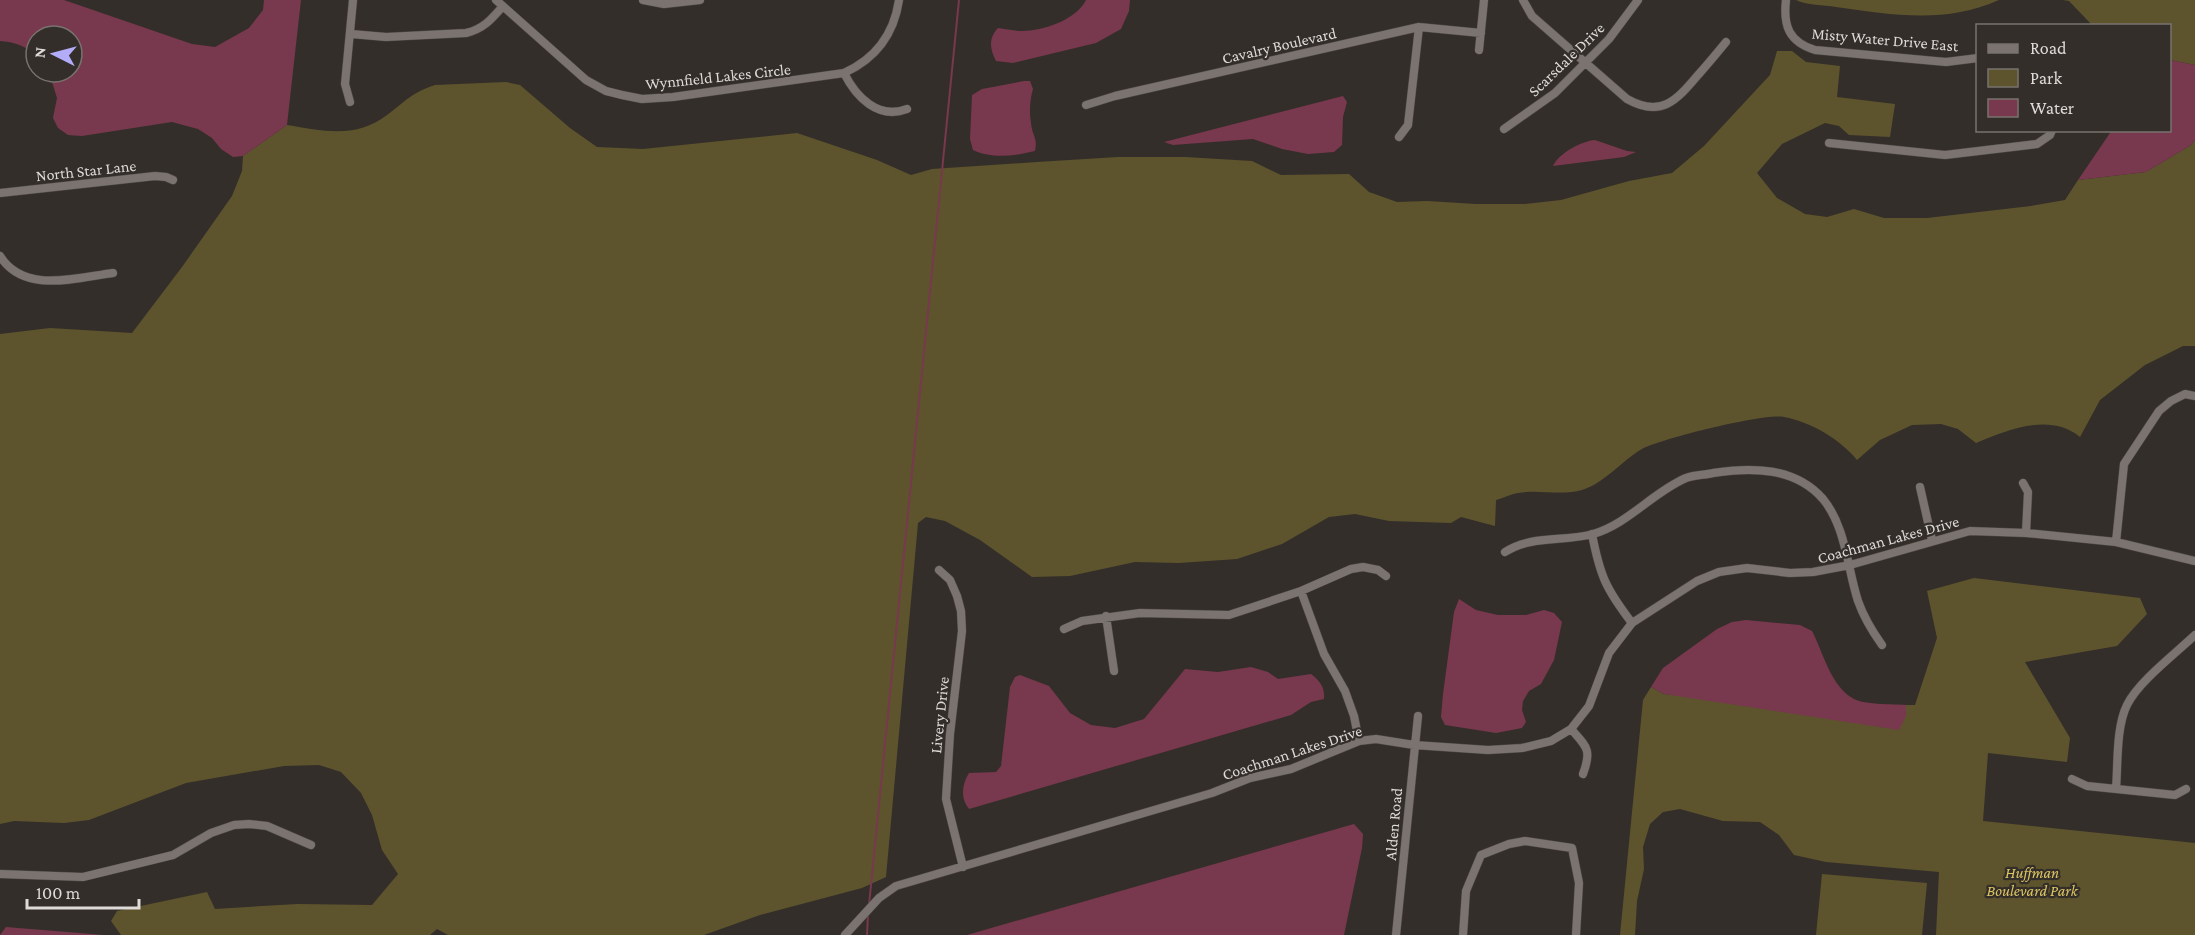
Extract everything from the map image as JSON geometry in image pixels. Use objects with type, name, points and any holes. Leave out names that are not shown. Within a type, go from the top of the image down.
[{"type":"street","points":[[350,102],[345,84],[353,0]]},
{"type":"street","name":"Wynnfield Lakes Circle","points":[[496,0],[586,80],[606,91],[642,99],[673,97],[844,73],[862,64],[882,44],[892,26],[899,0]]},
{"type":"street","points":[[643,0],[664,4],[700,0]]},
{"type":"street","points":[[1479,50],[1484,0]]},
{"type":"street","points":[[1523,0],[1532,16],[1627,99],[1640,106],[1652,108],[1672,102],[1726,42]]},
{"type":"street","name":"Scarsdale Drive","points":[[1504,129],[1555,93],[1609,39],[1638,0]]},
{"type":"street","name":"Misty Water Drive East","points":[[1785,0],[1784,15],[1793,39],[1815,51],[1946,62],[1976,58]]},
{"type":"street","points":[[351,34],[386,37],[466,33],[486,25],[503,6]]},
{"type":"street","points":[[1399,137],[1408,125],[1419,27]]},
{"type":"street","name":"Cavalry Boulevard","points":[[1086,105],[1115,96],[1419,27],[1481,33]]},
{"type":"street","points":[[844,73],[851,87],[871,106],[890,112],[908,110]]},
{"type":"street","points":[[1830,143],[1945,155],[2037,144],[2051,132]]},
{"type":"street","name":"North Star Lane","points":[[0,193],[155,176],[173,180]]},
{"type":"street","points":[[0,256],[3,268],[41,281],[112,273]]},
{"type":"street","points":[[2116,542],[2124,464],[2159,411],[2171,401],[2185,394],[2195,396]]},
{"type":"street","points":[[1505,552],[1517,544],[1592,534],[1612,525],[1688,478],[1754,469],[1778,472],[1802,482],[1822,499],[1836,519],[1858,601],[1867,624],[1882,645]]},
{"type":"street","points":[[2023,483],[2028,492],[2026,533]]},
{"type":"street","points":[[1920,487],[1932,540]]},
{"type":"street","name":"Coachman Lakes Drive","points":[[845,935],[879,898],[892,888],[906,882],[1212,793],[1250,778],[1291,769],[1359,741],[1376,740],[1488,750],[1522,748],[1551,741],[1571,729],[1589,706],[1609,653],[1632,623],[1697,581],[1719,572],[1747,568],[1790,573],[1813,572],[1850,565],[1970,531],[2026,533],[2116,542],[2195,561]]},
{"type":"street","points":[[1592,534],[1605,586],[1632,623]]},
{"type":"street","points":[[1064,629],[1082,621],[1140,613],[1229,615],[1301,591],[1352,569],[1363,567],[1378,570],[1386,576]]},
{"type":"street","name":"Livery Drive","points":[[939,570],[950,580],[961,611],[962,631],[946,789],[950,818],[963,867]]},
{"type":"street","points":[[1301,591],[1324,654],[1345,692],[1354,716],[1359,741]]},
{"type":"street","points":[[1106,616],[1114,671]]},
{"type":"street","points":[[2116,789],[2121,723],[2126,707],[2135,692],[2195,635]]},
{"type":"street","name":"Alden Road","points":[[1396,935],[1418,716]]},
{"type":"street","points":[[1571,729],[1585,745],[1589,759],[1583,774]]},
{"type":"street","points":[[2072,779],[2086,786],[2175,795],[2186,789]]},
{"type":"street","points":[[0,874],[82,877],[172,855],[212,833],[234,825],[267,826],[311,845]]},
{"type":"street","points":[[1463,935],[1466,891],[1481,855],[1509,844],[1525,841],[1572,848],[1579,883],[1576,935]]},
{"type":"green space","points":[[1796,0],[1999,0],[1979,8],[1959,12],[1919,16],[1878,13]]},
{"type":"green space","points":[[2063,0],[2195,0],[2195,65],[2171,60],[2171,24],[2091,24],[2069,1]]},
{"type":"green space","points":[[1777,51],[1792,51],[1806,62],[1840,66],[1837,97],[1895,104],[1890,137],[1849,135],[1839,126],[1825,123],[1782,144],[1757,173],[1777,198],[1805,214],[1827,217],[1854,209],[1884,218],[1927,218],[2065,200],[2078,180],[2146,172],[2191,145],[2195,140],[2195,346],[2183,346],[2145,365],[2100,400],[2080,437],[2068,430],[2042,424],[2001,433],[1976,443],[1958,429],[1941,424],[1912,425],[1880,440],[1857,460],[1834,438],[1814,427],[1784,417],[1756,419],[1669,439],[1642,449],[1606,477],[1582,490],[1526,492],[1496,500],[1495,526],[1461,517],[1451,523],[1389,521],[1355,514],[1329,517],[1282,544],[1237,559],[1179,563],[1135,562],[1070,576],[1032,577],[980,540],[945,521],[926,517],[918,523],[886,877],[862,888],[760,915],[704,935],[448,935],[437,929],[430,935],[121,935],[111,921],[117,911],[207,892],[215,909],[297,904],[372,905],[398,874],[382,850],[372,815],[361,793],[341,772],[319,765],[284,766],[186,783],[89,820],[64,823],[14,821],[0,824],[0,334],[50,328],[132,333],[232,196],[242,171],[243,156],[287,125],[326,131],[363,128],[387,115],[414,94],[435,85],[506,82],[520,85],[570,128],[597,147],[643,149],[797,133],[877,160],[911,175],[932,169],[1037,162],[1118,157],[1185,157],[1252,161],[1281,175],[1349,174],[1369,192],[1397,202],[1525,204],[1561,200],[1629,181],[1672,173],[1704,146],[1770,75]]},
{"type":"green space","name":"Huffman Boulevard Park","points":[[1974,578],[2140,598],[2147,614],[2117,646],[2025,662],[2070,738],[2067,762],[1988,753],[1983,821],[2195,843],[2195,935],[1936,935],[1939,872],[1826,862],[1794,855],[1779,835],[1760,822],[1723,821],[1680,809],[1663,812],[1650,824],[1643,847],[1644,869],[1637,901],[1635,935],[1620,935],[1643,700],[1651,687],[1664,694],[1906,716],[1906,705],[1915,705],[1937,638],[1927,591]]},
{"type":"green space","points":[[1822,874],[1927,883],[1922,935],[1816,935]]},
{"type":"water","points":[[0,0],[64,0],[192,44],[215,47],[249,28],[263,10],[264,0],[301,0],[287,125],[243,156],[233,157],[198,129],[172,122],[82,136],[68,135],[58,128],[53,118],[57,98],[53,84],[84,84],[84,24],[24,24],[24,47],[0,41]]},
{"type":"water","points":[[1086,0],[1130,0],[1129,11],[1121,29],[1096,43],[1013,63],[996,61],[991,44],[998,28],[1022,31],[1049,26],[1067,19]]},
{"type":"water","points":[[2171,60],[2195,65],[2195,140],[2191,145],[2146,172],[2078,180],[2110,133],[2171,132]]},
{"type":"water","points":[[1030,81],[1033,89],[1030,114],[1036,143],[1035,151],[1004,156],[988,155],[973,150],[970,139],[972,95],[982,89]]},
{"type":"water","points":[[1343,96],[1347,102],[1343,117],[1342,145],[1334,152],[1308,154],[1282,149],[1253,139],[1173,145],[1164,142]]},
{"type":"water","points":[[1595,140],[1636,152],[1624,157],[1553,166],[1571,149]]},
{"type":"water","points":[[1459,599],[1476,610],[1498,615],[1526,615],[1544,610],[1554,613],[1562,622],[1554,660],[1541,684],[1529,691],[1523,701],[1522,710],[1526,722],[1522,728],[1496,733],[1445,725],[1441,717],[1454,612]]},
{"type":"water","points":[[1746,620],[1800,625],[1812,631],[1828,668],[1846,693],[1854,699],[1865,702],[1906,705],[1906,716],[1899,730],[1664,694],[1651,687],[1663,668],[1717,629],[1732,622]]},
{"type":"water","points":[[1251,667],[1268,672],[1278,679],[1311,674],[1321,685],[1324,699],[1311,702],[1291,715],[969,809],[966,805],[963,791],[969,773],[996,772],[1001,766],[1010,687],[1015,677],[1020,675],[1049,686],[1070,713],[1091,725],[1115,728],[1144,719],[1185,669],[1218,672]]},
{"type":"water","points":[[1354,824],[1363,834],[1362,848],[1344,935],[967,935]]},
{"type":"water","points":[[6,927],[104,935],[0,935]]},
{"type":"waterway","points":[[869,905],[959,0]]},
{"type":"waterway","points":[[867,935],[868,914]]}]
